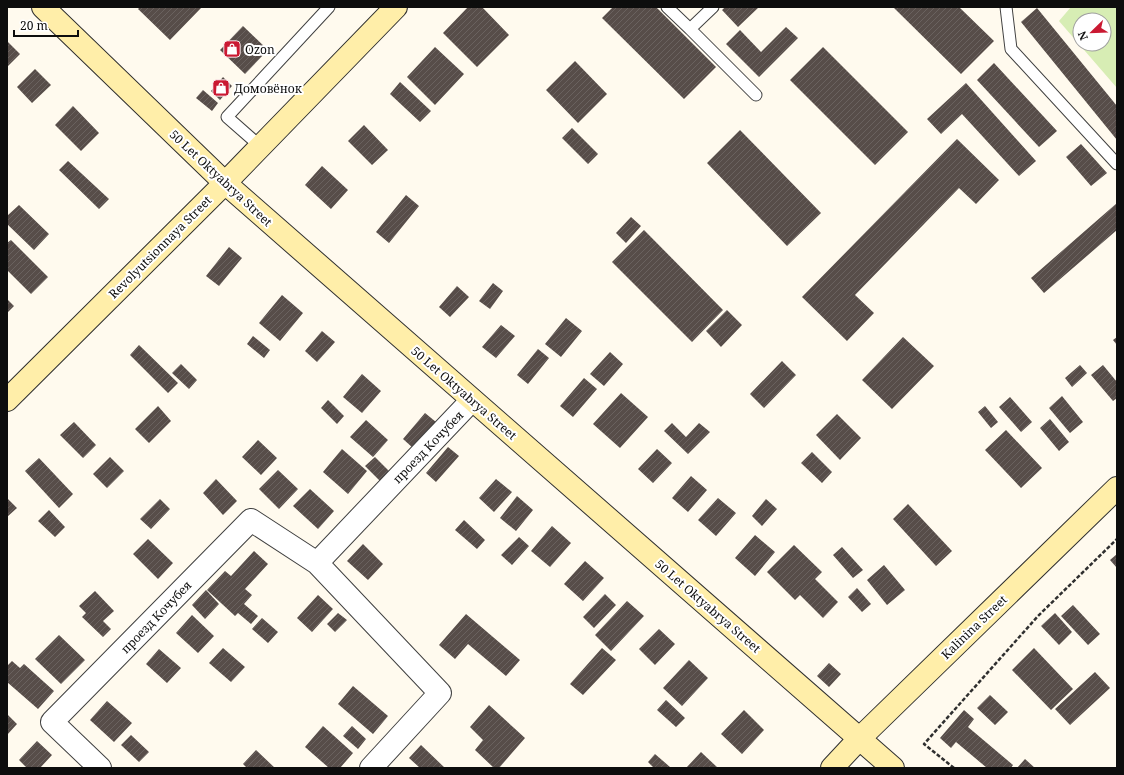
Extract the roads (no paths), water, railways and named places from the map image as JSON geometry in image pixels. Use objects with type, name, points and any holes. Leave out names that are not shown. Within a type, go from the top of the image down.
[{"type":"street","name":"50 Let Oktyabrya Street","points":[[43,7],[224,183],[894,768]]},
{"type":"street","name":"Revolyutsionnaya Street","points":[[7,400],[224,183],[390,9]]},
{"type":"street","name":"проезд Кочубея","points":[[317,562],[472,400]]},
{"type":"street","name":"Kalinina Street","points":[[832,768],[859,739],[1117,488]]},
{"type":"street","name":"проезд Кочубея","points":[[100,768],[52,722],[251,520],[317,562],[440,693],[372,768]]},
{"type":"lane","points":[[260,146],[227,117],[329,7]]},
{"type":"lane","points":[[667,7],[756,95]]},
{"type":"lane","points":[[690,29],[713,7]]},
{"type":"lane","points":[[1006,7],[1011,49],[1117,164]]},
{"type":"place","name":"Ozon","points":[[232,49]]},
{"type":"place","name":"Домовёнок","points":[[221,88]]}]
